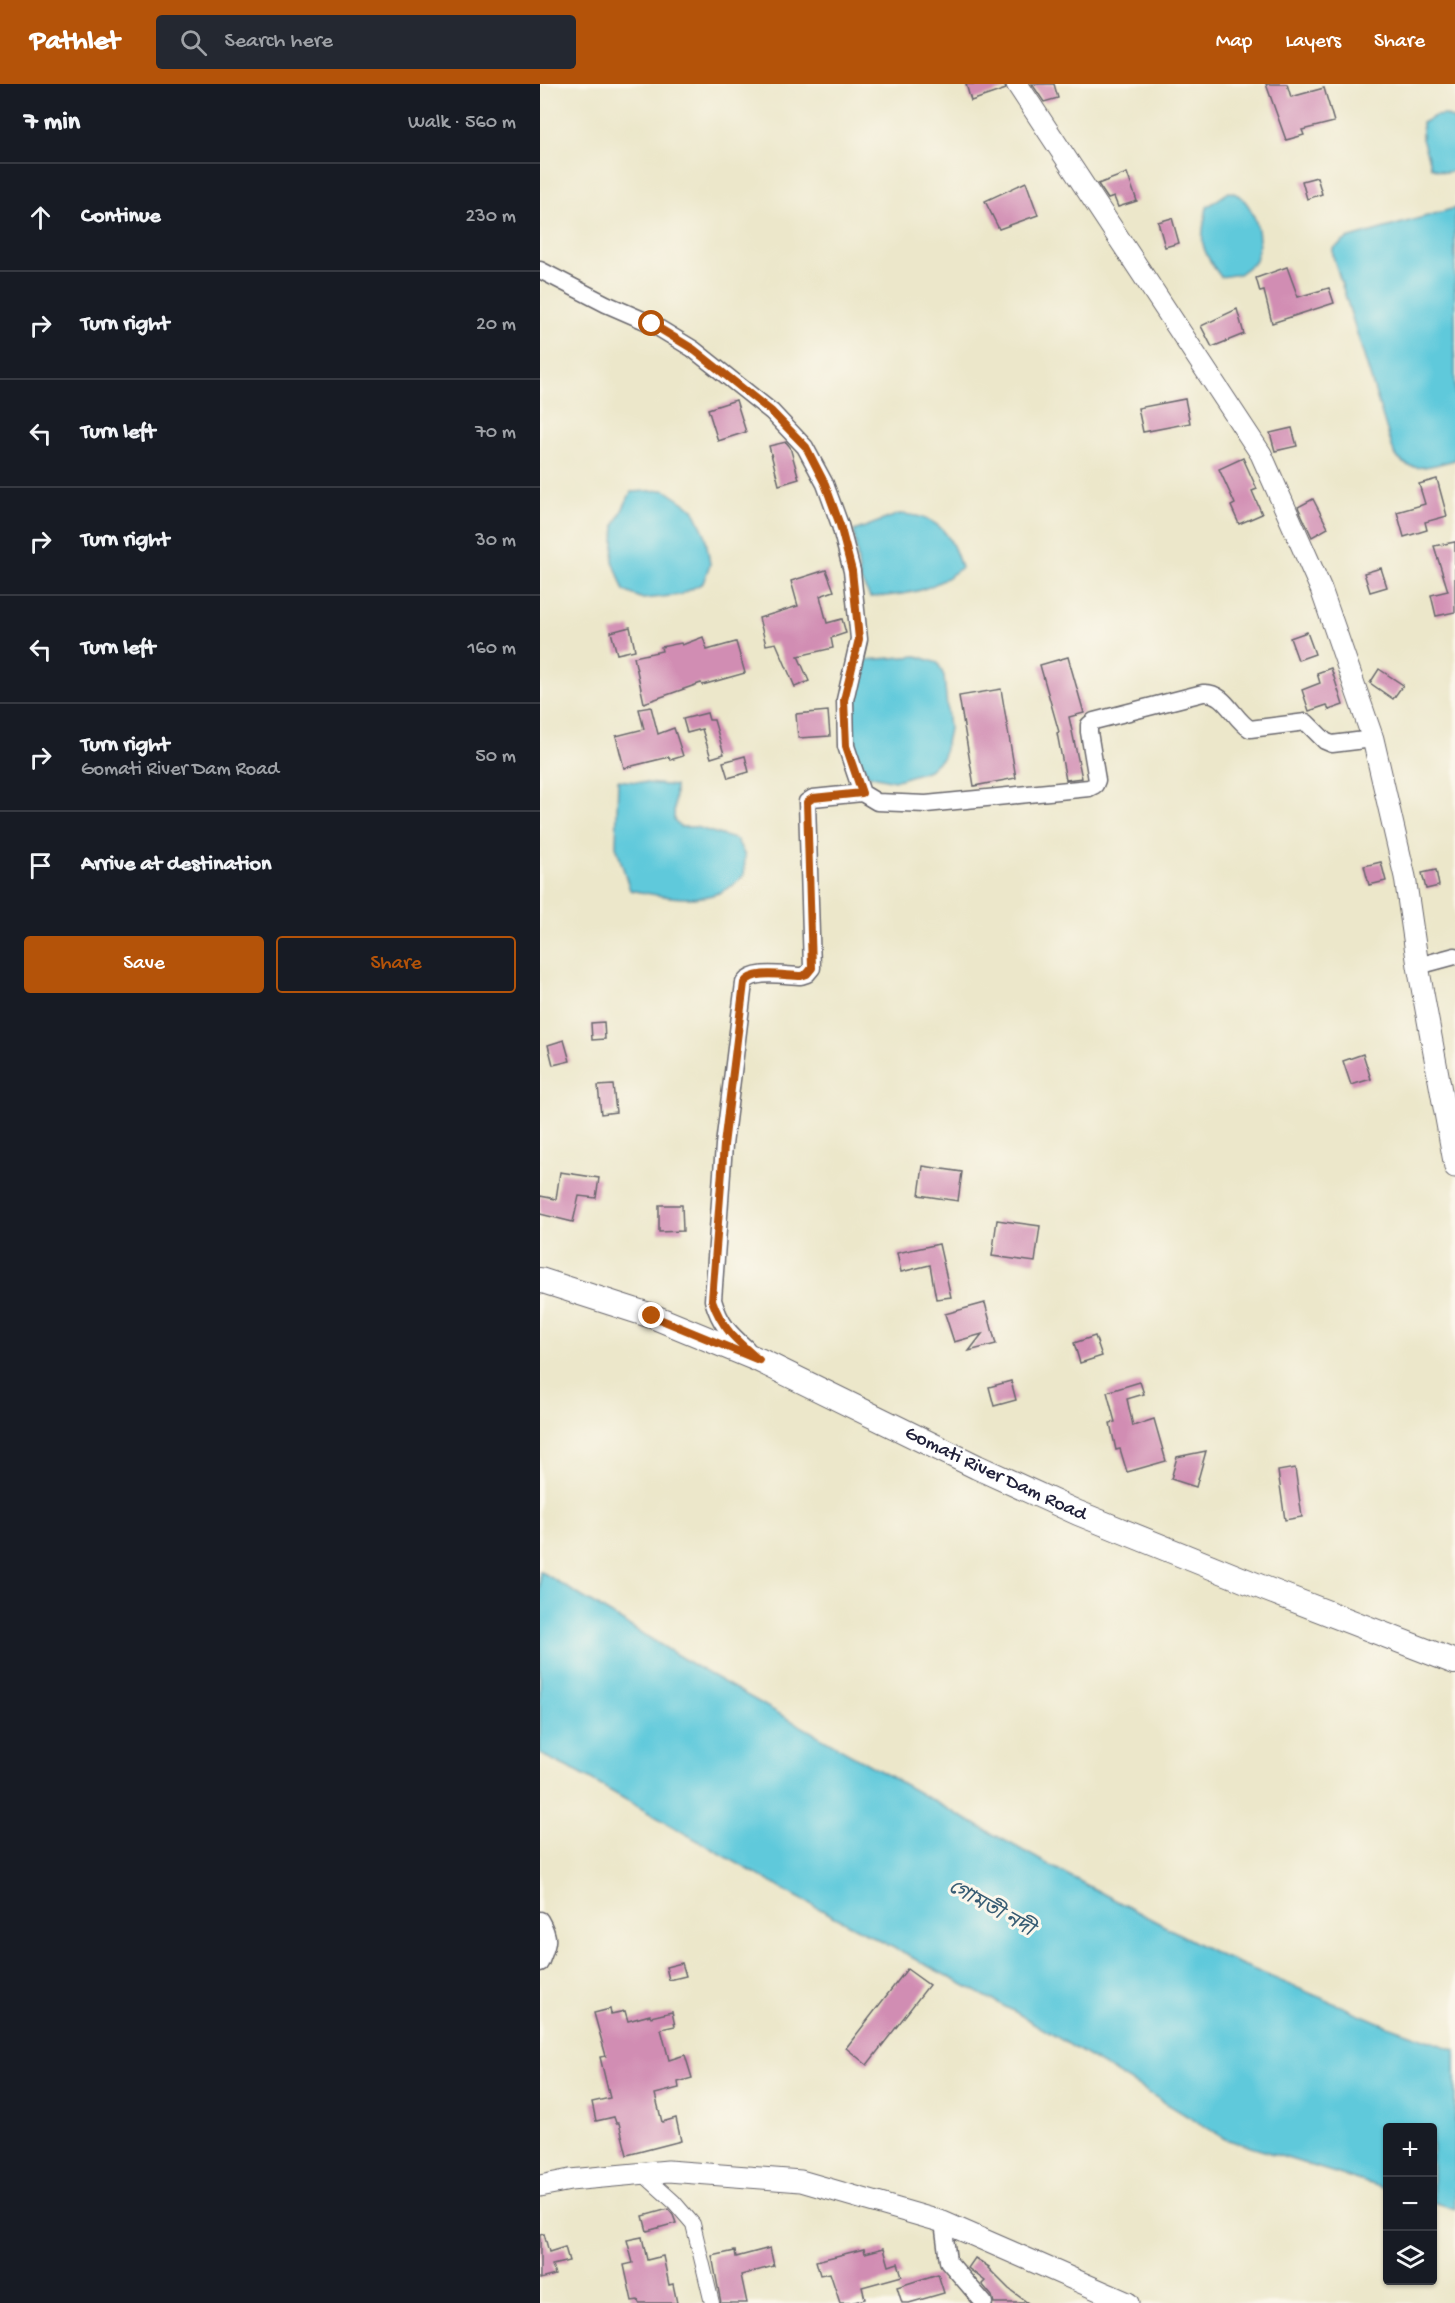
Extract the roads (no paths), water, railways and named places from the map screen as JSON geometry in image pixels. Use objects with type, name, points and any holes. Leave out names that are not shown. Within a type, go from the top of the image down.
[{"type":"main road","name":"Gomati River Dam Road","points":[[540,1280],[652,1316],[759,1360],[977,1467],[1078,1513],[1455,1662]]},
{"type":"street","points":[[1017,84],[1261,454],[1321,589],[1372,739],[1405,877],[1418,966],[1455,1167]]},
{"type":"street","points":[[540,270],[606,304],[652,324],[693,349],[772,412],[806,447],[825,484],[840,525],[852,571],[859,639],[844,700],[846,746],[862,793]]},
{"type":"street","points":[[759,1360],[728,1333],[718,1317],[712,1300],[724,1145],[744,983],[748,977],[756,975],[801,976],[807,974],[812,968],[807,802],[813,798],[862,793],[877,802],[926,804],[1089,788],[1095,785],[1097,780],[1089,725],[1094,721],[1203,693],[1212,692],[1218,695],[1243,725],[1250,729],[1306,722],[1325,741],[1332,744],[1372,739]]},
{"type":"street","points":[[1418,966],[1455,956]]},
{"type":"street","points":[[540,1920],[547,1932],[548,1942],[540,1963]]},
{"type":"street","points":[[540,2186],[570,2180],[668,2171],[801,2181],[943,2222],[1128,2303]]},
{"type":"street","points":[[643,2174],[674,2202],[693,2224],[712,2303]]},
{"type":"street","points":[[943,2222],[948,2261],[984,2303]]},
{"type":"water","points":[[1445,115],[1454,119],[1455,123],[1455,169],[1446,172],[1431,167],[1422,139],[1422,123],[1435,116]]},
{"type":"water","points":[[1229,192],[1242,198],[1251,210],[1257,226],[1259,243],[1256,261],[1239,274],[1221,277],[1205,251],[1203,229],[1207,207]]},
{"type":"water","points":[[1455,208],[1455,460],[1414,467],[1407,465],[1394,453],[1333,256],[1333,249],[1347,239]]},
{"type":"water","points":[[665,490],[693,509],[705,534],[710,564],[703,583],[680,595],[643,599],[624,591],[613,561],[615,525],[631,492]]},
{"type":"water","points":[[899,514],[923,518],[940,528],[947,535],[961,568],[939,582],[918,591],[870,597],[860,579],[854,531]]},
{"type":"water","points":[[917,656],[938,663],[944,676],[949,729],[943,757],[929,770],[894,781],[868,775],[854,750],[850,690],[866,660]]},
{"type":"water","points":[[618,780],[675,786],[674,820],[680,827],[696,827],[737,840],[745,856],[744,875],[733,885],[710,896],[687,898],[630,890],[616,846]]},
{"type":"water","name":"গোমতী নদী","points":[[540,1571],[695,1666],[944,1807],[1219,1955],[1388,2026],[1455,2050],[1455,2209],[1437,2203],[1437,2123],[1383,2123],[1383,2188],[1225,2139],[1017,2013],[786,1891],[579,1773],[540,1754]]}]
